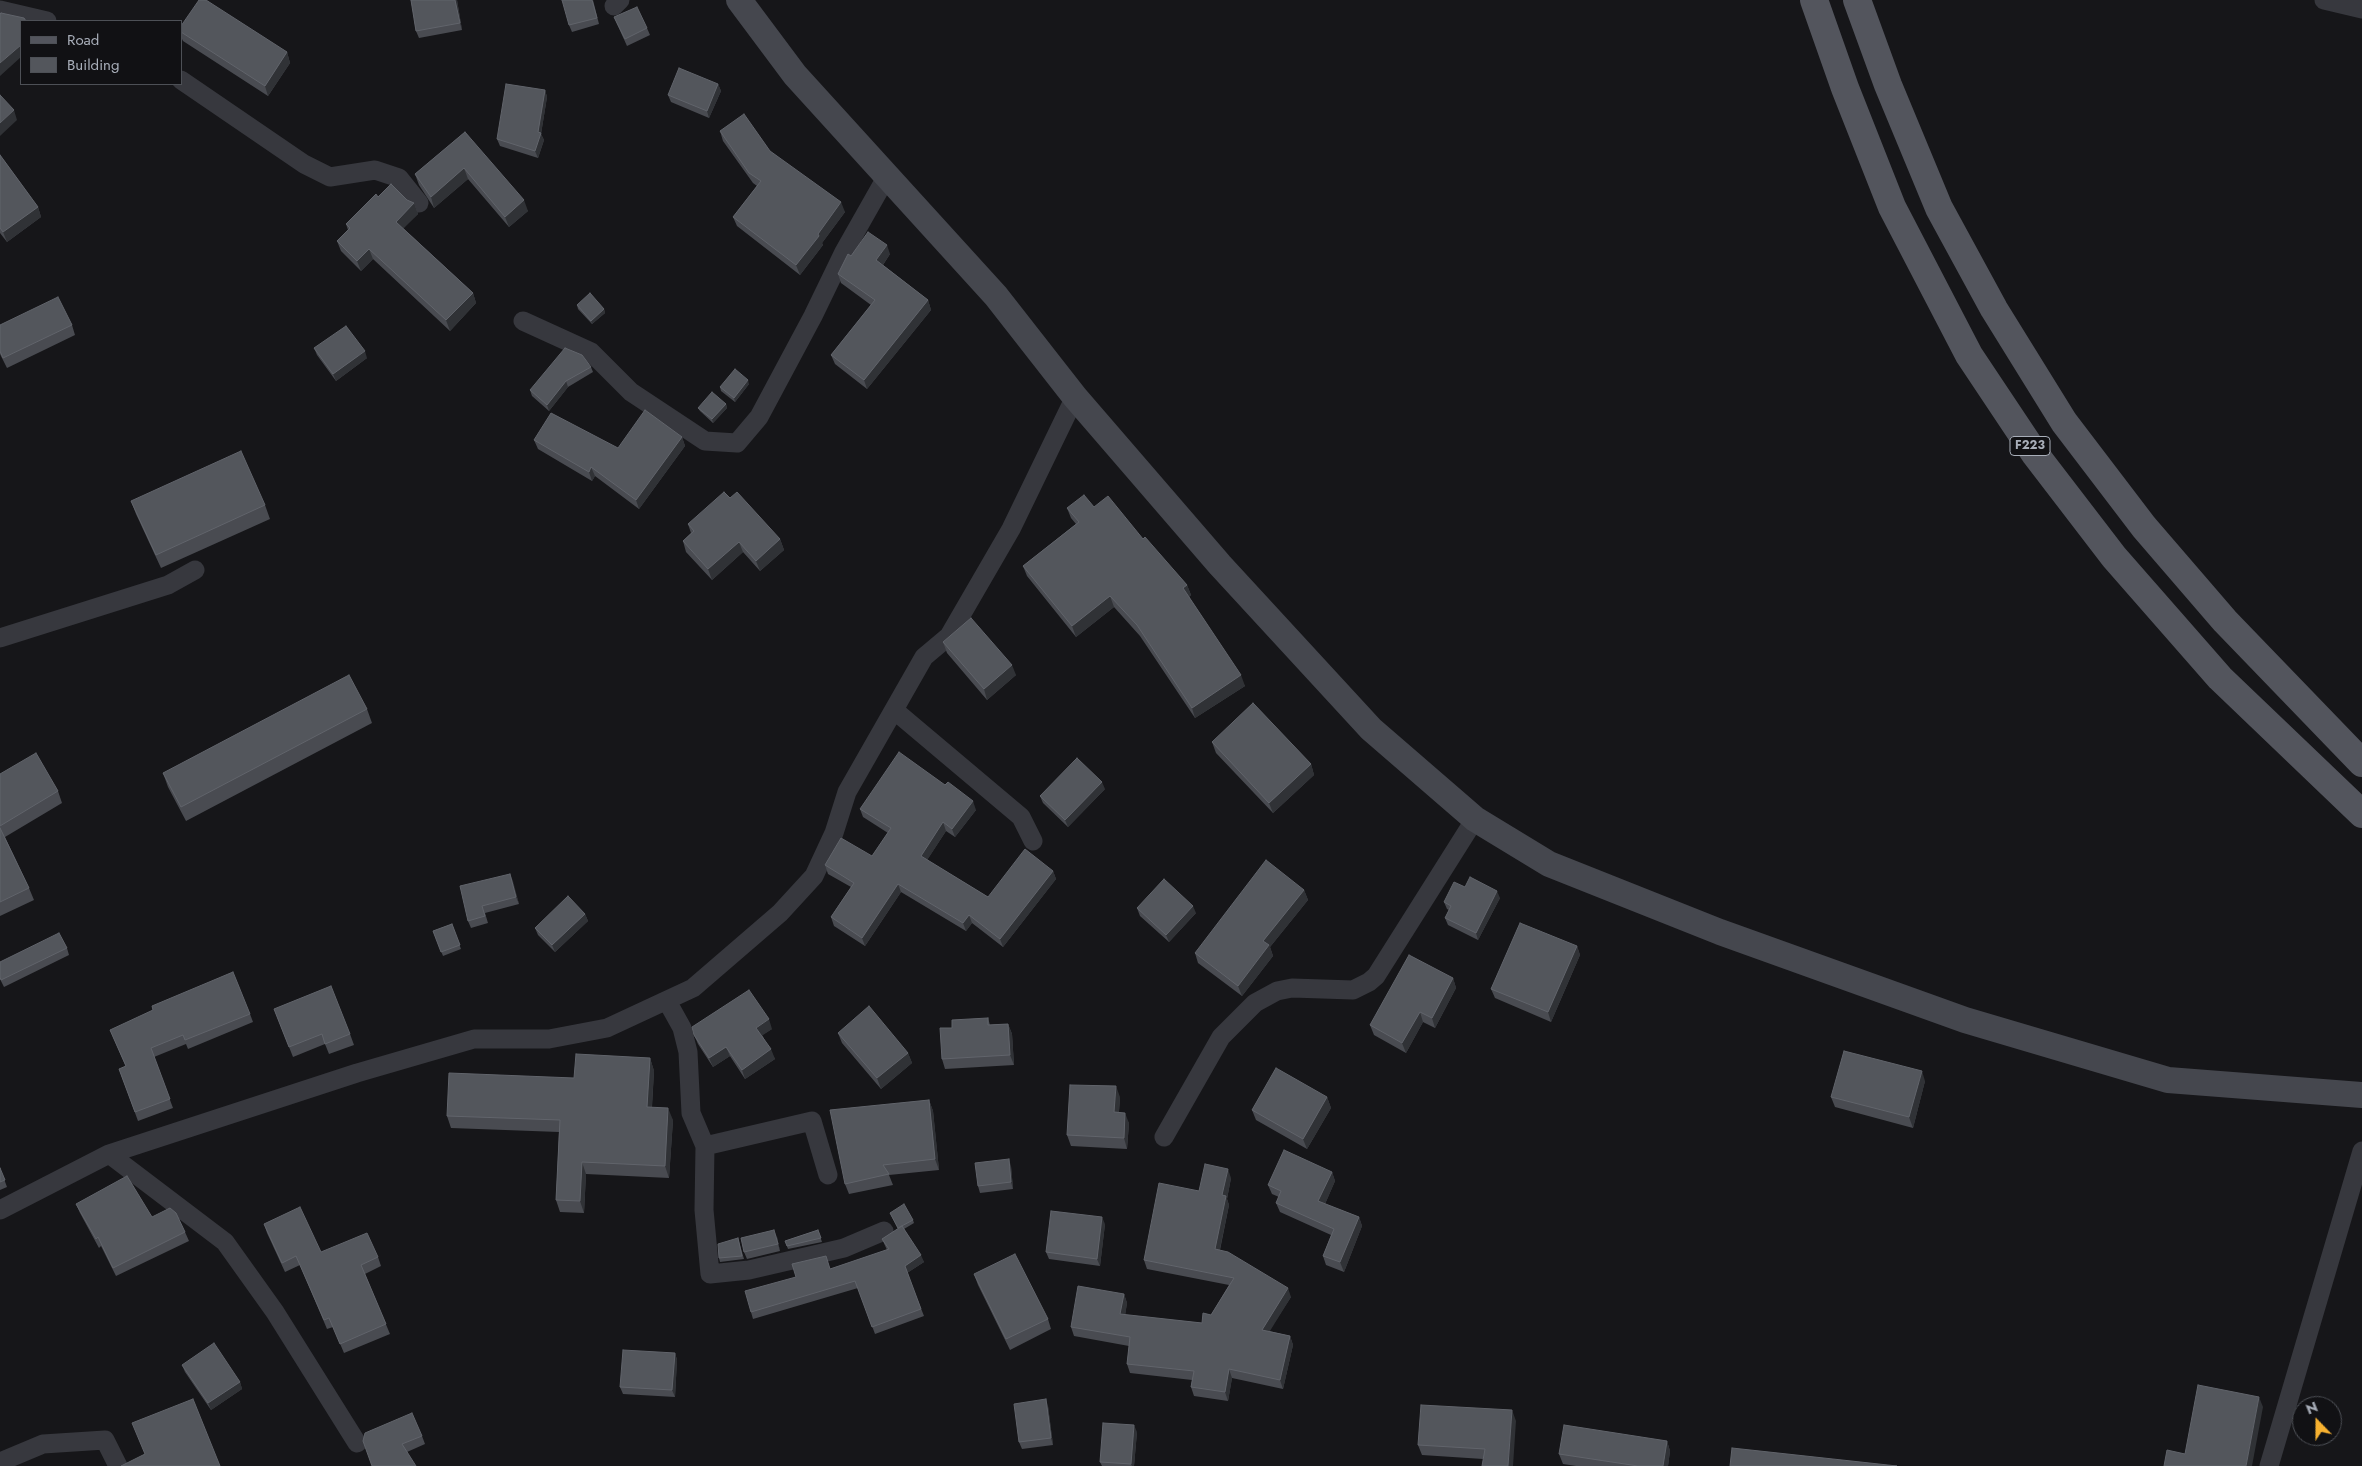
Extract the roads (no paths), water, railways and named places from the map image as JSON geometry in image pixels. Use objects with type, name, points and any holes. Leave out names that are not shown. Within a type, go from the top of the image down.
[{"type":"main road","name":"F223","points":[[1814,0],[1845,88],[1892,207],[1969,355],[2035,454],[2114,556],[2220,678],[2362,814]]},
{"type":"main road","name":"F223","points":[[1857,0],[1888,85],[1939,208],[1994,309],[2064,422],[2144,527],[2225,621],[2362,763]]},
{"type":"street","points":[[739,0],[795,75],[996,296],[1075,397],[1220,565],[1371,729],[1475,819],[1549,864],[1720,932],[1965,1020],[2168,1080],[2362,1095]]},
{"type":"street","points":[[2324,0],[2362,9]]},
{"type":"street","points":[[0,10],[43,20]]},
{"type":"street","points":[[182,81],[304,164],[330,177],[375,170],[400,178],[420,203]]},
{"type":"street","points":[[523,321],[592,352],[631,392],[705,441],[737,443],[759,417],[814,316],[844,252],[887,176]]},
{"type":"street","points":[[0,1210],[109,1154],[440,1047],[474,1038],[549,1039],[574,1036],[607,1028],[693,988],[780,913],[814,876],[834,833],[847,792],[924,658],[949,636],[1010,529],[1075,397]]},
{"type":"street","points":[[0,638],[168,585],[195,570]]},
{"type":"street","points":[[894,710],[1021,816],[1033,841]]},
{"type":"street","points":[[1164,1137],[1221,1037],[1255,1003],[1277,991],[1292,988],[1353,990],[1376,976],[1475,819]]},
{"type":"street","points":[[668,1001],[682,1028],[688,1052],[691,1113],[705,1146],[704,1210],[710,1274],[749,1270],[844,1248],[884,1231]]},
{"type":"street","points":[[705,1146],[812,1121],[828,1175]]},
{"type":"street","points":[[2269,1466],[2362,1151]]},
{"type":"street","points":[[109,1154],[225,1242],[275,1312],[357,1443]]},
{"type":"street","points":[[0,1462],[43,1444],[105,1440],[118,1466]]}]
